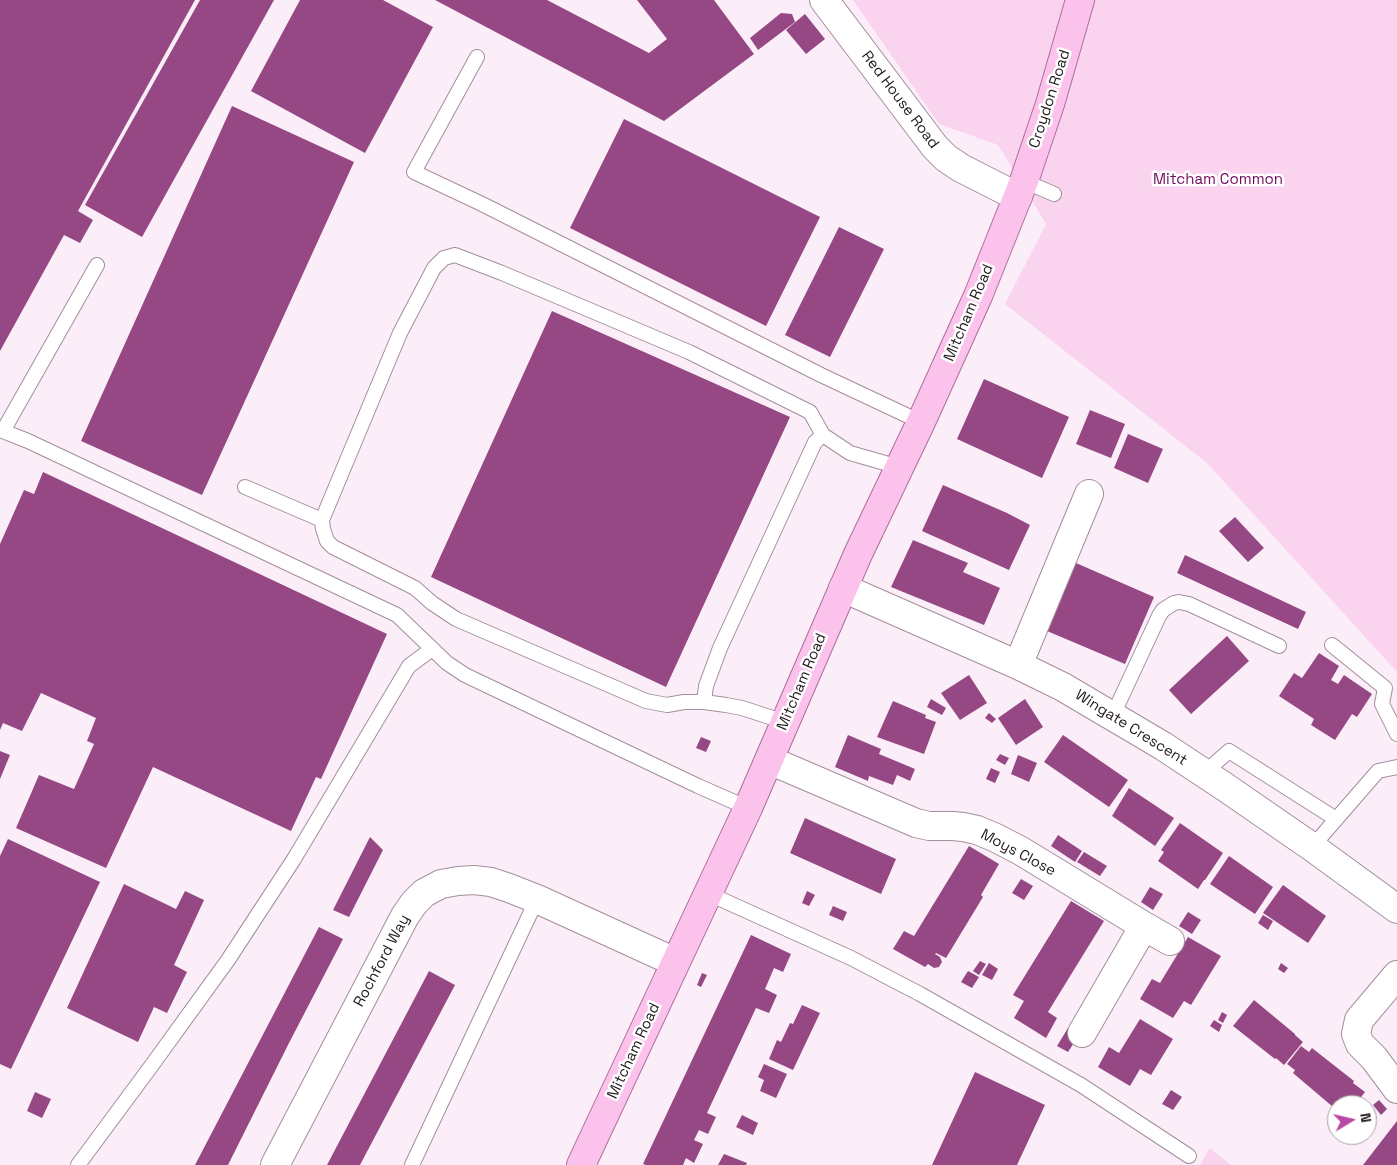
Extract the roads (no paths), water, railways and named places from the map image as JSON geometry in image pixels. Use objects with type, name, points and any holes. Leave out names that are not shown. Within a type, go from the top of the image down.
[{"type":"main road","name":"Croydon Road","points":[[1021,189],[1050,104],[1080,0]]},
{"type":"main road","name":"Mitcham Road","points":[[581,1165],[748,808],[858,554],[978,296],[1021,189]]},
{"type":"street","name":"Red House Road","points":[[824,0],[935,147],[946,158],[962,168],[1021,189]]},
{"type":"street","points":[[1018,665],[1089,494]]},
{"type":"street","name":"Wingate Crescent","points":[[843,588],[1063,686],[1204,773],[1312,847],[1397,909]]},
{"type":"street","name":"Moys Close","points":[[769,760],[916,823],[930,826],[963,827],[977,830],[996,838],[1021,851],[1170,941]]},
{"type":"street","name":"Rochford Way","points":[[275,1165],[405,916],[414,903],[424,894],[441,884],[474,880],[490,882],[537,899],[675,962]]},
{"type":"street","points":[[1082,1033],[1144,926]]},
{"type":"street","points":[[1397,974],[1359,1020],[1356,1034],[1360,1044],[1374,1058],[1397,1089]]},
{"type":"lane","points":[[477,57],[414,172],[821,376],[921,422]]},
{"type":"lane","points":[[1021,189],[1054,194]]},
{"type":"lane","points":[[785,722],[742,708],[704,702],[684,702],[667,705],[646,701],[456,619],[432,603],[415,588],[333,547],[327,541],[322,520],[400,333],[434,268],[444,258],[455,255],[689,352],[810,412],[823,435],[850,454],[899,467]]},
{"type":"lane","points":[[97,265],[1,431],[28,441],[396,615],[447,664],[465,675],[748,808]]},
{"type":"lane","points":[[704,702],[706,686],[720,648],[815,442],[823,435]]},
{"type":"lane","points":[[245,487],[322,520]]},
{"type":"lane","points":[[1113,716],[1160,616],[1164,610],[1174,603],[1189,604],[1279,646]]},
{"type":"lane","points":[[1332,645],[1385,688],[1382,704],[1397,734]]},
{"type":"lane","points":[[78,1165],[228,960],[294,859],[409,666],[432,649]]},
{"type":"lane","points":[[1204,773],[1229,751],[1336,819]]},
{"type":"lane","points":[[1312,847],[1378,771],[1397,767]]},
{"type":"lane","points":[[707,893],[851,958],[920,994],[1081,1085],[1189,1156]]},
{"type":"lane","points":[[412,1165],[537,899]]},
{"type":"park label","name":"Mitcham Common","points":[[1218,180]]}]
